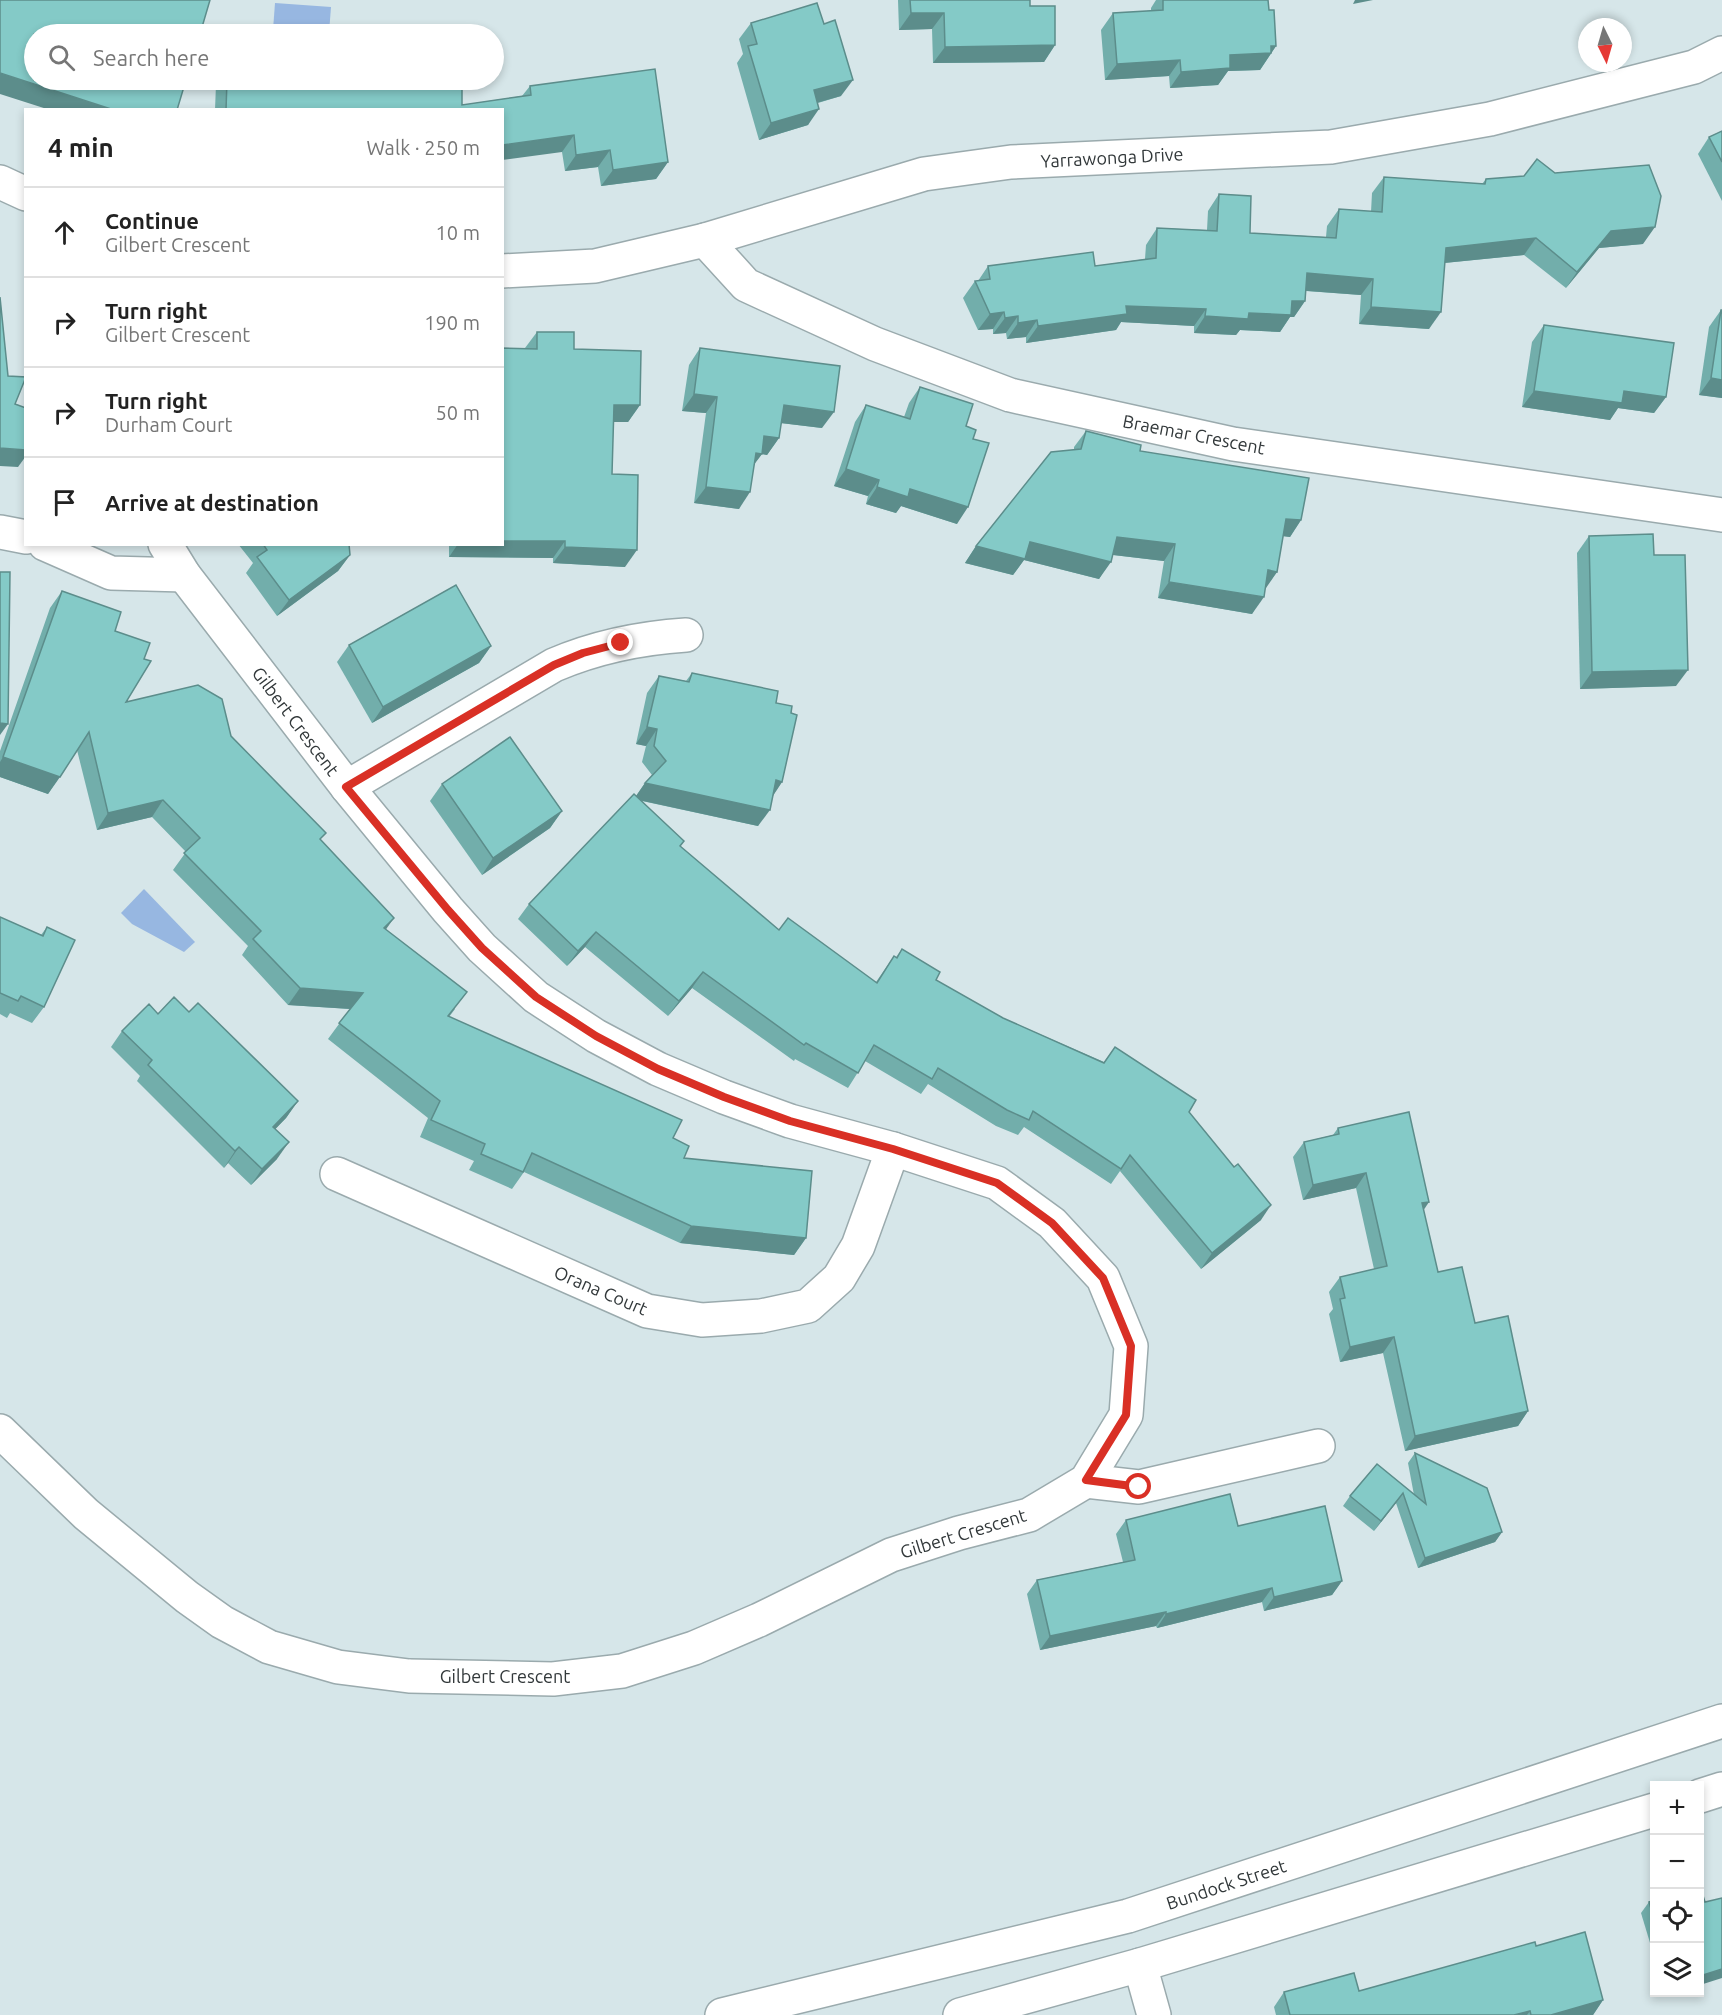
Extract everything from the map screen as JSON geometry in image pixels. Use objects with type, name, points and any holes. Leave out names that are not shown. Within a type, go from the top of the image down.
[{"type":"street","name":"Yarrawonga Drive","points":[[504,271],[595,266],[705,240],[924,174],[1011,162],[1331,147],[1490,119],[1694,67],[1722,53]]},
{"type":"street","points":[[0,182],[24,193]]},
{"type":"street","name":"Braemar Crescent","points":[[705,240],[746,285],[875,344],[1010,395],[1233,444],[1722,515]]},
{"type":"street","points":[[0,532],[24,537]]},
{"type":"street","points":[[50,546],[111,573],[184,575]]},
{"type":"street","name":"Gilbert Crescent","points":[[0,1431],[87,1514],[187,1597],[222,1622],[270,1647],[338,1667],[409,1676],[553,1679],[622,1671],[694,1648],[759,1620],[891,1555],[959,1533],[1029,1515],[1086,1480],[1126,1415],[1131,1346],[1103,1278],[1052,1223],[997,1183],[893,1149],[790,1121],[724,1097],[658,1069],[596,1036],[536,997],[475,940],[346,787],[184,575],[166,546]]},
{"type":"street","points":[[346,787],[554,665],[583,653],[621,643],[686,635]]},
{"type":"street","name":"Orana Court","points":[[337,1174],[647,1311],[702,1320],[761,1316],[808,1306],[839,1278],[858,1246],[893,1149]]},
{"type":"street","points":[[1086,1480],[1139,1487],[1318,1446]]},
{"type":"street","name":"Bundock Street","points":[[722,2015],[1128,1916],[1722,1721]]},
{"type":"street","points":[[1704,1795],[1722,1789]]},
{"type":"street","points":[[960,2015],[1140,1965],[1650,1811]]},
{"type":"street","points":[[1140,1965],[1154,2015]]},
{"type":"water","points":[[275,3],[331,7],[330,24],[273,24]]},
{"type":"water","points":[[144,889],[195,942],[184,952],[132,924],[121,913]]},
{"type":"building","points":[[0,0],[210,0],[203,24],[24,24],[24,81],[0,73]]},
{"type":"building","points":[[910,0],[1030,0],[1030,6],[1055,6],[1055,45],[945,47],[944,13],[911,13]]},
{"type":"building","points":[[1163,0],[1268,0],[1269,10],[1274,10],[1276,46],[1271,46],[1271,53],[1230,55],[1230,68],[1181,72],[1180,60],[1117,64],[1113,13],[1163,10]]},
{"type":"building","points":[[817,3],[824,24],[835,20],[853,80],[814,90],[819,109],[771,123],[748,46],[757,44],[751,23]]},
{"type":"building","points":[[655,69],[668,162],[613,170],[610,150],[576,155],[574,135],[504,145],[504,108],[226,108],[227,90],[462,90],[462,105],[531,95],[530,86]]},
{"type":"building","points":[[52,90],[183,90],[178,108],[108,108]]},
{"type":"building","points":[[1722,131],[1722,162],[1709,137]]},
{"type":"building","points":[[1537,159],[1555,173],[1649,165],[1661,196],[1655,227],[1611,231],[1577,272],[1536,238],[1446,248],[1441,312],[1371,307],[1373,279],[1307,273],[1305,301],[1292,301],[1291,315],[1249,313],[1248,319],[1205,316],[1206,309],[1126,306],[1127,314],[1038,326],[1037,320],[1018,323],[1018,316],[1005,318],[1004,312],[990,314],[975,281],[990,279],[988,266],[1093,252],[1095,266],[1156,258],[1157,228],[1217,231],[1219,194],[1251,196],[1250,233],[1336,238],[1339,209],[1382,212],[1384,177],[1485,184],[1486,179],[1524,176]]},
{"type":"building","points":[[0,297],[8,376],[24,377],[15,404],[24,407],[24,450],[0,448]]},
{"type":"building","points":[[1722,310],[1722,380],[1711,378]]},
{"type":"building","points":[[1544,325],[1674,343],[1666,397],[1624,391],[1622,403],[1534,391]]},
{"type":"building","points":[[537,332],[574,332],[574,349],[641,351],[640,405],[614,405],[612,474],[638,475],[637,550],[565,547],[565,541],[504,541],[504,348],[537,349]]},
{"type":"building","points":[[700,348],[840,366],[834,412],[784,405],[779,438],[764,436],[762,454],[756,453],[750,492],[706,487],[717,397],[694,394]]},
{"type":"building","points":[[920,387],[973,404],[966,426],[976,430],[973,439],[989,443],[968,507],[910,489],[908,497],[877,487],[879,480],[846,469],[866,405],[910,419]]},
{"type":"building","points":[[1086,431],[1141,445],[1140,451],[1309,478],[1301,520],[1286,519],[1277,572],[1268,570],[1264,597],[1169,582],[1175,544],[1117,537],[1111,562],[1030,542],[1025,559],[976,546],[1051,452],[1081,449]]},
{"type":"building","points":[[1653,534],[1654,555],[1685,555],[1688,670],[1592,672],[1589,536]]},
{"type":"building","points":[[264,546],[349,546],[350,555],[289,600],[257,557],[267,550]]},
{"type":"building","points":[[0,572],[10,572],[8,724],[0,723]]},
{"type":"building","points":[[456,585],[491,646],[383,707],[349,645]]},
{"type":"building","points":[[62,591],[121,612],[115,631],[150,643],[144,659],[151,661],[126,702],[198,685],[222,699],[231,736],[326,833],[320,839],[394,918],[384,928],[467,992],[448,1016],[682,1120],[673,1138],[689,1146],[684,1158],[812,1171],[806,1238],[691,1226],[532,1153],[523,1172],[481,1154],[485,1144],[431,1120],[440,1101],[339,1023],[363,993],[300,988],[253,939],[261,931],[184,853],[200,838],[163,800],[108,813],[89,732],[60,777],[3,757]]},
{"type":"building","points":[[692,673],[778,691],[776,703],[792,706],[791,713],[797,715],[782,782],[776,780],[770,810],[645,783],[666,761],[654,746],[657,729],[647,727],[659,676],[689,682]]},
{"type":"building","points":[[510,737],[562,811],[493,858],[442,784]]},
{"type":"building","points":[[634,794],[684,841],[680,846],[779,930],[788,918],[877,983],[894,956],[897,958],[902,949],[940,972],[936,980],[1003,1018],[1104,1063],[1115,1047],[1196,1100],[1189,1112],[1234,1167],[1238,1164],[1271,1205],[1212,1253],[1130,1155],[1121,1169],[1033,1111],[1029,1120],[1007,1110],[938,1068],[932,1079],[874,1045],[858,1073],[806,1043],[804,1045],[703,972],[679,1001],[596,932],[578,951],[529,904]]},
{"type":"building","points":[[0,917],[43,936],[47,927],[75,940],[44,1007],[21,996],[18,1001],[0,993]]},
{"type":"building","points":[[174,997],[189,1012],[198,1003],[298,1101],[273,1127],[289,1142],[262,1169],[239,1147],[235,1151],[148,1065],[152,1060],[122,1031],[149,1004],[158,1014]]},
{"type":"building","points":[[1409,1112],[1429,1202],[1422,1203],[1438,1272],[1462,1267],[1475,1323],[1508,1316],[1528,1411],[1415,1436],[1394,1337],[1350,1347],[1340,1299],[1345,1298],[1340,1277],[1387,1266],[1366,1173],[1313,1185],[1304,1142],[1339,1134],[1338,1128]]},
{"type":"building","points":[[1415,1453],[1487,1488],[1502,1532],[1425,1558],[1403,1493],[1381,1521],[1350,1496],[1377,1464],[1426,1504]]},
{"type":"building","points":[[1230,1494],[1238,1526],[1325,1506],[1342,1581],[1274,1597],[1272,1588],[1166,1614],[1166,1612],[1050,1636],[1037,1580],[1135,1560],[1126,1520]]},
{"type":"building","points":[[1722,1898],[1722,1969],[1704,1975],[1704,1899],[1705,1902]]},
{"type":"building","points":[[1585,1932],[1603,2000],[1551,2015],[1531,2015],[1530,2011],[1514,2015],[1290,2015],[1284,1992],[1354,1973],[1359,1991],[1535,1942],[1536,1946]]},
{"type":"route","points":[[621,643],[583,653],[554,665],[346,787],[482,948],[536,997],[596,1036],[658,1069],[724,1097],[790,1121],[927,1159],[997,1183],[1052,1223],[1103,1278],[1131,1346],[1126,1415],[1086,1480],[1139,1487]]}]
